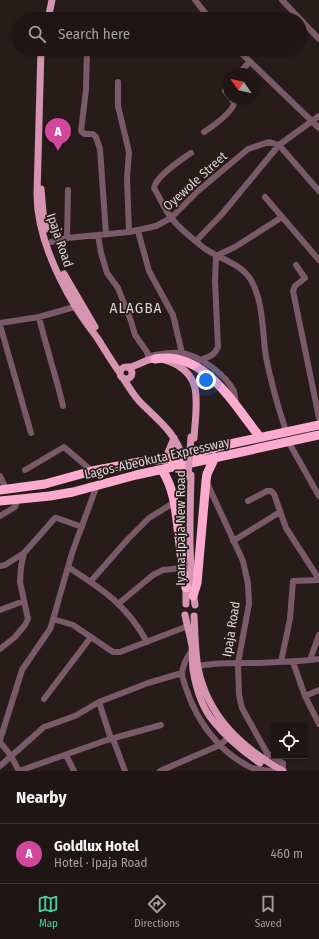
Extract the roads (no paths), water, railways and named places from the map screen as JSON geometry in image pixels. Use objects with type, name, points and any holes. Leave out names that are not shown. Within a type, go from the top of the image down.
[{"type":"highway","points":[[151,358],[169,358],[192,364],[214,380],[236,405],[260,437]]},
{"type":"highway","name":"Lagos-Abeokuta Expressway","points":[[3,490],[45,484],[92,471],[139,462],[182,457],[225,445],[319,425]]},
{"type":"highway","name":"Lagos-Abeokuta Expressway","points":[[0,501],[18,500],[73,492],[136,475],[319,435]]},
{"type":"highway","points":[[194,601],[197,584],[206,481],[215,458]]},
{"type":"highway","points":[[162,470],[170,484],[175,502],[182,568],[186,588]]},
{"type":"main road","points":[[46,12],[48,0]]},
{"type":"main road","points":[[48,12],[52,0]]},
{"type":"main road","name":"Ipaja Road","points":[[41,56],[38,113],[38,212],[46,245],[57,271],[78,306],[110,354],[126,373],[132,392],[174,438],[182,457]]},
{"type":"main road","name":"Ipaja Road","points":[[44,56],[42,194],[45,225],[78,306]]},
{"type":"main road","points":[[126,373],[131,367],[151,358]]},
{"type":"main road","name":"Iyana-Ipaja New Road","points":[[151,358],[168,361],[178,365],[184,370],[192,381],[195,387],[196,401],[192,437]]},
{"type":"main road","name":"Iyana-Ipaja New Road","points":[[126,373],[152,364],[164,364],[171,366],[182,374],[190,387],[192,396],[192,437],[186,604],[183,611],[185,615]]},
{"type":"main road","points":[[165,460],[174,438]]},
{"type":"main road","name":"Iyana-Ipaja New Road","points":[[190,476],[191,575],[196,612],[194,616]]},
{"type":"main road","points":[[186,604],[194,601]]},
{"type":"main road","points":[[185,615],[189,617],[194,616],[198,666],[204,691],[212,707],[231,734],[261,764]]},
{"type":"main road","points":[[185,615],[192,650],[193,669],[201,698],[213,721],[228,738],[261,764],[283,771]]},
{"type":"main road","name":"Ipaja Road","points":[[261,764],[273,771]]},
{"type":"street","points":[[195,0],[204,12]]},
{"type":"street","points":[[282,0],[293,12]]},
{"type":"street","points":[[307,26],[319,39]]},
{"type":"street","points":[[87,56],[86,90],[81,131],[85,134],[93,134],[96,137],[100,149],[106,234]]},
{"type":"street","points":[[244,56],[319,128]]},
{"type":"street","points":[[244,68],[250,62]]},
{"type":"street","points":[[118,82],[118,106],[129,152],[127,178],[129,232]]},
{"type":"street","points":[[204,132],[232,110],[234,104]]},
{"type":"street","points":[[196,241],[222,214],[279,145],[319,116]]},
{"type":"street","name":"Oyewole Street","points":[[51,242],[67,238],[138,231],[156,226],[171,218],[198,191],[248,149],[269,142],[279,145]]},
{"type":"street","points":[[279,145],[319,191]]},
{"type":"street","points":[[191,153],[174,166],[154,186],[154,188],[171,218],[186,234],[216,256],[246,273],[251,281],[258,298],[266,356],[277,403],[286,431]]},
{"type":"street","points":[[67,238],[68,190]]},
{"type":"street","points":[[265,197],[319,260]]},
{"type":"street","points":[[216,256],[235,247],[282,217]]},
{"type":"street","points":[[138,231],[149,271],[173,315],[182,353]]},
{"type":"street","points":[[98,235],[101,253],[107,273],[118,288],[135,335],[151,358],[159,354],[182,353],[200,360],[209,365],[225,379],[234,391],[236,405]]},
{"type":"street","points":[[200,360],[211,357],[216,353],[218,348],[215,281],[216,256]]},
{"type":"street","points":[[296,265],[305,278],[295,286],[293,290],[319,418]]},
{"type":"street","points":[[31,433],[0,324],[39,317],[78,306]]},
{"type":"street","points":[[39,317],[63,406]]},
{"type":"street","points":[[288,441],[319,496]]},
{"type":"street","points":[[25,470],[64,447],[92,471]]},
{"type":"street","points":[[0,476],[3,490]]},
{"type":"street","name":"Ipaja Road","points":[[206,481],[243,562],[249,593],[247,614],[238,663],[238,684],[242,708],[261,764]]},
{"type":"street","points":[[97,485],[68,567],[50,629],[22,670],[0,741],[12,756],[19,771],[50,759],[161,725]]},
{"type":"street","points":[[248,501],[267,491],[272,491],[286,528],[319,580]]},
{"type":"street","points":[[0,516],[15,507],[18,500]]},
{"type":"street","points":[[91,582],[128,539],[149,518],[175,502]]},
{"type":"street","points":[[233,541],[280,512]]},
{"type":"street","points":[[0,566],[5,565],[24,553],[55,518],[82,527]]},
{"type":"street","points":[[0,649],[16,637],[25,626],[28,619],[20,574],[24,553]]},
{"type":"street","points":[[68,567],[100,587],[125,609],[138,626],[147,642]]},
{"type":"street","points":[[118,604],[153,575],[163,570],[182,568]]},
{"type":"street","points":[[281,662],[290,619],[293,581],[319,580]]},
{"type":"street","points":[[0,610],[24,601]]},
{"type":"street","points":[[53,619],[73,625],[113,652],[120,652],[188,626]]},
{"type":"street","points":[[310,660],[319,635]]},
{"type":"street","points":[[44,699],[91,638]]},
{"type":"street","points":[[192,650],[186,658],[182,673],[188,695],[197,715],[220,745],[249,767],[261,764]]},
{"type":"street","points":[[198,666],[215,663],[293,662],[319,659]]},
{"type":"street","points":[[293,662],[305,696],[319,724]]},
{"type":"street","points":[[0,766],[44,727],[75,716],[99,702],[148,683],[182,673]]},
{"type":"street","points":[[305,696],[319,690]]},
{"type":"street","points":[[99,702],[124,771]]},
{"type":"street","points":[[160,771],[220,745],[228,738]]},
{"type":"street","points":[[66,755],[74,771]]},
{"type":"place","name":"Goldlux Hotel","points":[[58,151]]},
{"type":"district","name":"ALAGBA","points":[[136,308]]}]
